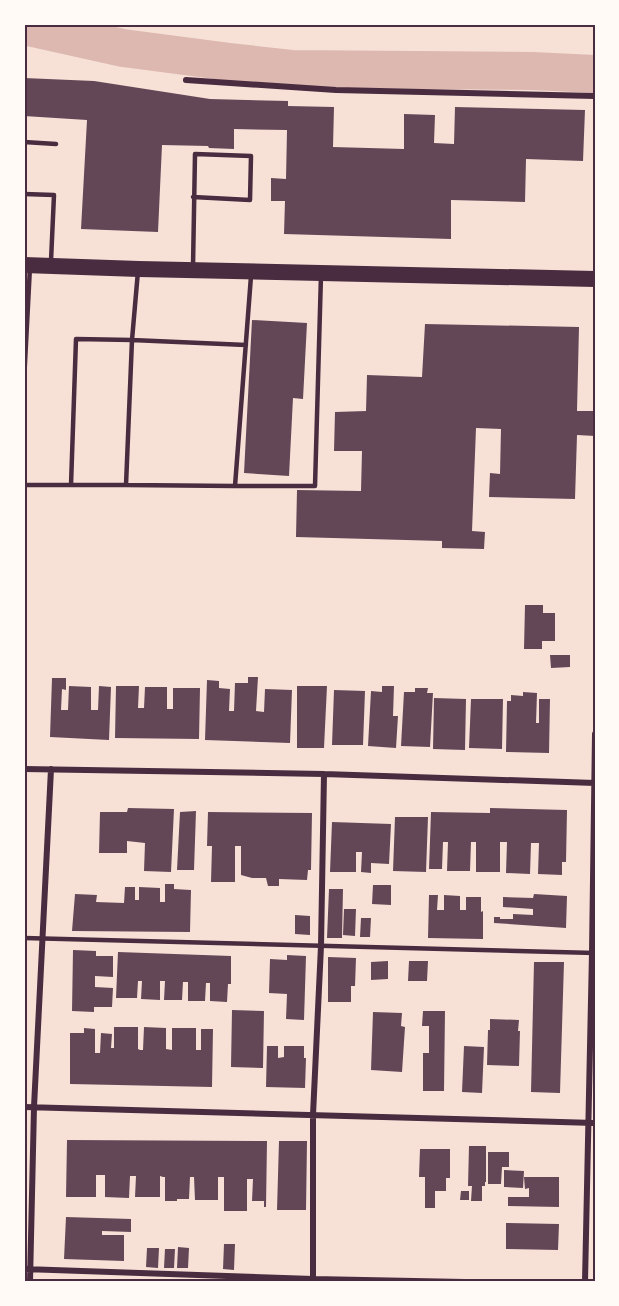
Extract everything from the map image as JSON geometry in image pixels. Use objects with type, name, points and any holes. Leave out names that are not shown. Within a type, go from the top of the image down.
[{"type":"highway","points":[[27,265],[595,279]]},
{"type":"street","points":[[186,80],[336,90],[595,96]]},
{"type":"street","points":[[585,1282],[592,1123],[595,734]]},
{"type":"street","points":[[24,768],[324,774],[594,783]]},
{"type":"street","points":[[30,1282],[27,1270],[51,769]]},
{"type":"street","points":[[313,1281],[313,1115],[321,946],[324,774]]},
{"type":"street","points":[[24,1107],[592,1123]]},
{"type":"street","points":[[586,1228],[595,1229]]},
{"type":"street","points":[[27,1270],[313,1281],[465,1282]]},
{"type":"lane","points":[[24,142],[56,144]]},
{"type":"lane","points":[[193,197],[250,200],[251,156],[195,154],[193,197],[193,270]]},
{"type":"lane","points":[[24,194],[54,195],[51,265]]},
{"type":"lane","points":[[24,382],[27,265]]},
{"type":"lane","points":[[126,485],[132,340],[139,269]]},
{"type":"lane","points":[[235,486],[252,271]]},
{"type":"lane","points":[[24,485],[315,486],[321,273]]},
{"type":"lane","points":[[71,485],[76,339],[246,345]]},
{"type":"lane","points":[[24,938],[594,953]]},
{"type":"building","points":[[24,78],[94,81],[210,99],[288,101],[288,106],[334,107],[333,147],[404,149],[404,114],[435,115],[434,143],[454,144],[455,107],[585,110],[583,161],[526,159],[525,202],[451,200],[451,239],[284,234],[285,201],[271,201],[271,178],[286,179],[287,130],[234,129],[234,149],[162,145],[158,232],[81,229],[87,120],[24,116]]},
{"type":"building","points":[[252,320],[307,323],[303,399],[293,398],[289,476],[244,473]]},
{"type":"building","points":[[425,324],[579,327],[577,411],[595,411],[595,436],[577,435],[575,499],[489,497],[490,473],[500,474],[501,429],[476,428],[472,531],[485,532],[484,549],[442,548],[442,541],[296,537],[297,490],[361,491],[362,451],[334,451],[335,412],[366,411],[367,375],[422,377]]},
{"type":"building","points":[[525,605],[543,605],[543,613],[555,613],[555,641],[542,641],[542,649],[524,649]]},
{"type":"building","points":[[550,655],[570,655],[570,667],[551,668]]},
{"type":"building","points":[[248,677],[258,677],[256,711],[264,712],[265,689],[292,690],[290,743],[205,740],[207,680],[219,681],[219,688],[230,689],[229,711],[234,711],[235,683],[248,683]]},
{"type":"building","points":[[52,678],[66,678],[66,690],[62,689],[61,710],[68,710],[69,686],[91,687],[91,710],[98,710],[99,686],[111,687],[109,740],[50,737]]},
{"type":"building","points":[[116,686],[139,686],[138,708],[144,708],[145,687],[167,687],[167,709],[173,709],[173,688],[200,688],[199,739],[115,738]]},
{"type":"building","points":[[297,686],[327,686],[324,748],[297,748]]},
{"type":"building","points":[[382,686],[394,686],[393,716],[398,716],[396,748],[368,746],[371,691],[382,692]]},
{"type":"building","points":[[415,688],[428,688],[427,693],[433,693],[430,747],[401,746],[404,692],[415,692]]},
{"type":"building","points":[[334,690],[365,691],[363,745],[332,745]]},
{"type":"building","points":[[523,692],[537,693],[536,723],[539,723],[539,699],[550,699],[549,753],[506,752],[507,701],[511,701],[511,695],[523,696]]},
{"type":"building","points":[[434,698],[466,699],[465,750],[433,749]]},
{"type":"building","points":[[471,699],[503,699],[502,749],[469,748]]},
{"type":"building","points":[[128,808],[174,809],[171,872],[144,871],[145,843],[127,841],[127,853],[99,853],[100,812],[127,812]]},
{"type":"building","points":[[490,808],[567,810],[566,862],[562,862],[562,875],[538,874],[539,843],[531,843],[530,874],[506,873],[507,842],[500,842],[500,872],[476,872],[476,842],[471,842],[470,871],[447,871],[448,842],[443,842],[442,869],[429,869],[431,812],[490,813]]},
{"type":"building","points":[[196,811],[194,870],[177,870],[180,812]]},
{"type":"building","points":[[208,812],[312,813],[311,870],[308,870],[307,880],[279,879],[279,886],[268,886],[266,878],[241,875],[241,846],[235,846],[235,882],[211,882],[212,846],[207,846]]},
{"type":"building","points":[[395,817],[428,817],[426,872],[393,871]]},
{"type":"building","points":[[332,822],[391,824],[389,864],[371,863],[371,873],[361,872],[362,852],[356,852],[356,872],[330,872]]},
{"type":"building","points":[[165,884],[174,884],[174,889],[191,890],[190,932],[72,931],[75,894],[97,895],[96,902],[124,903],[125,887],[135,887],[135,900],[139,900],[139,887],[160,888],[160,902],[165,902]]},
{"type":"building","points":[[373,885],[391,885],[391,905],[372,904]]},
{"type":"building","points":[[329,889],[343,889],[342,938],[327,938]]},
{"type":"building","points":[[534,894],[567,896],[566,928],[494,923],[494,917],[513,919],[513,914],[533,915],[533,909],[503,907],[503,897],[533,898]]},
{"type":"building","points":[[429,895],[438,895],[437,910],[444,910],[444,895],[460,896],[460,910],[466,910],[466,897],[481,897],[483,939],[428,938]]},
{"type":"building","points":[[344,909],[356,909],[355,936],[343,935]]},
{"type":"building","points":[[295,915],[310,916],[310,935],[295,934]]},
{"type":"building","points":[[361,918],[371,918],[370,937],[360,937]]},
{"type":"building","points":[[73,950],[96,951],[96,956],[113,956],[113,977],[95,976],[95,987],[113,988],[112,1007],[94,1007],[94,1012],[72,1011]]},
{"type":"building","points":[[118,952],[231,956],[231,984],[228,984],[227,1002],[210,1001],[210,983],[206,983],[205,1001],[188,1001],[188,982],[183,982],[182,1000],[164,1000],[165,981],[160,981],[160,1000],[141,999],[142,981],[138,981],[137,998],[116,998]]},
{"type":"building","points":[[287,955],[306,956],[304,1020],[286,1019],[287,994],[269,993],[270,959],[287,960]]},
{"type":"building","points":[[328,957],[356,958],[355,986],[351,986],[351,1002],[328,1002]]},
{"type":"building","points":[[388,961],[388,979],[371,980],[371,962]]},
{"type":"building","points":[[409,961],[428,961],[427,981],[408,981]]},
{"type":"building","points":[[534,962],[564,962],[560,1093],[531,1092]]},
{"type":"building","points":[[232,1010],[264,1011],[263,1068],[231,1067]]},
{"type":"building","points":[[423,1011],[445,1011],[444,1091],[423,1091],[423,1053],[429,1053],[429,1026],[422,1026]]},
{"type":"building","points":[[373,1012],[402,1013],[401,1026],[405,1027],[402,1072],[371,1070]]},
{"type":"building","points":[[490,1019],[519,1020],[519,1066],[487,1065]]},
{"type":"building","points":[[114,1027],[138,1027],[138,1049],[140,1050],[143,1050],[144,1027],[166,1028],[166,1049],[172,1050],[172,1028],[196,1028],[196,1050],[201,1050],[201,1029],[213,1029],[212,1087],[70,1084],[70,1033],[84,1033],[84,1028],[95,1029],[95,1053],[100,1053],[101,1033],[112,1034],[111,1048],[114,1048]]},
{"type":"building","points":[[267,1046],[278,1046],[278,1058],[284,1057],[284,1046],[304,1046],[305,1088],[266,1087]]},
{"type":"building","points":[[464,1046],[484,1047],[482,1093],[462,1092]]},
{"type":"building","points":[[67,1140],[267,1141],[266,1207],[264,1207],[264,1201],[252,1201],[253,1179],[247,1179],[247,1211],[224,1211],[224,1177],[218,1177],[218,1200],[195,1200],[194,1177],[190,1177],[189,1199],[165,1201],[165,1177],[160,1176],[160,1197],[135,1197],[136,1176],[130,1176],[129,1198],[105,1197],[105,1175],[96,1175],[96,1197],[66,1197]]},
{"type":"building","points":[[279,1141],[307,1141],[306,1210],[277,1210]]},
{"type":"building","points":[[469,1146],[486,1146],[486,1182],[485,1186],[482,1186],[482,1201],[471,1201],[472,1186],[468,1186]]},
{"type":"building","points":[[420,1149],[450,1149],[450,1178],[446,1178],[446,1191],[435,1191],[435,1208],[425,1208],[425,1177],[419,1177]]},
{"type":"building","points":[[488,1152],[509,1152],[509,1167],[502,1167],[501,1184],[488,1184]]},
{"type":"building","points":[[504,1170],[524,1171],[523,1188],[504,1187]]},
{"type":"building","points":[[524,1177],[559,1177],[559,1207],[508,1206],[508,1197],[529,1197],[529,1188],[525,1189]]},
{"type":"building","points":[[461,1191],[469,1191],[469,1200],[460,1200]]},
{"type":"building","points":[[66,1217],[131,1219],[131,1232],[102,1231],[102,1235],[124,1235],[124,1261],[64,1259]]},
{"type":"building","points":[[506,1223],[559,1224],[558,1250],[506,1249]]},
{"type":"building","points":[[224,1244],[235,1244],[234,1270],[223,1269]]},
{"type":"building","points":[[178,1247],[189,1248],[188,1268],[177,1268]]},
{"type":"building","points":[[147,1248],[159,1248],[158,1268],[146,1267]]},
{"type":"building","points":[[165,1249],[175,1249],[174,1268],[164,1268]]},
{"type":"building","points":[[61,1279],[123,1279],[123,1282],[61,1282]]},
{"type":"waterway","points":[[24,26],[123,48],[291,69],[532,71],[595,74]]}]
